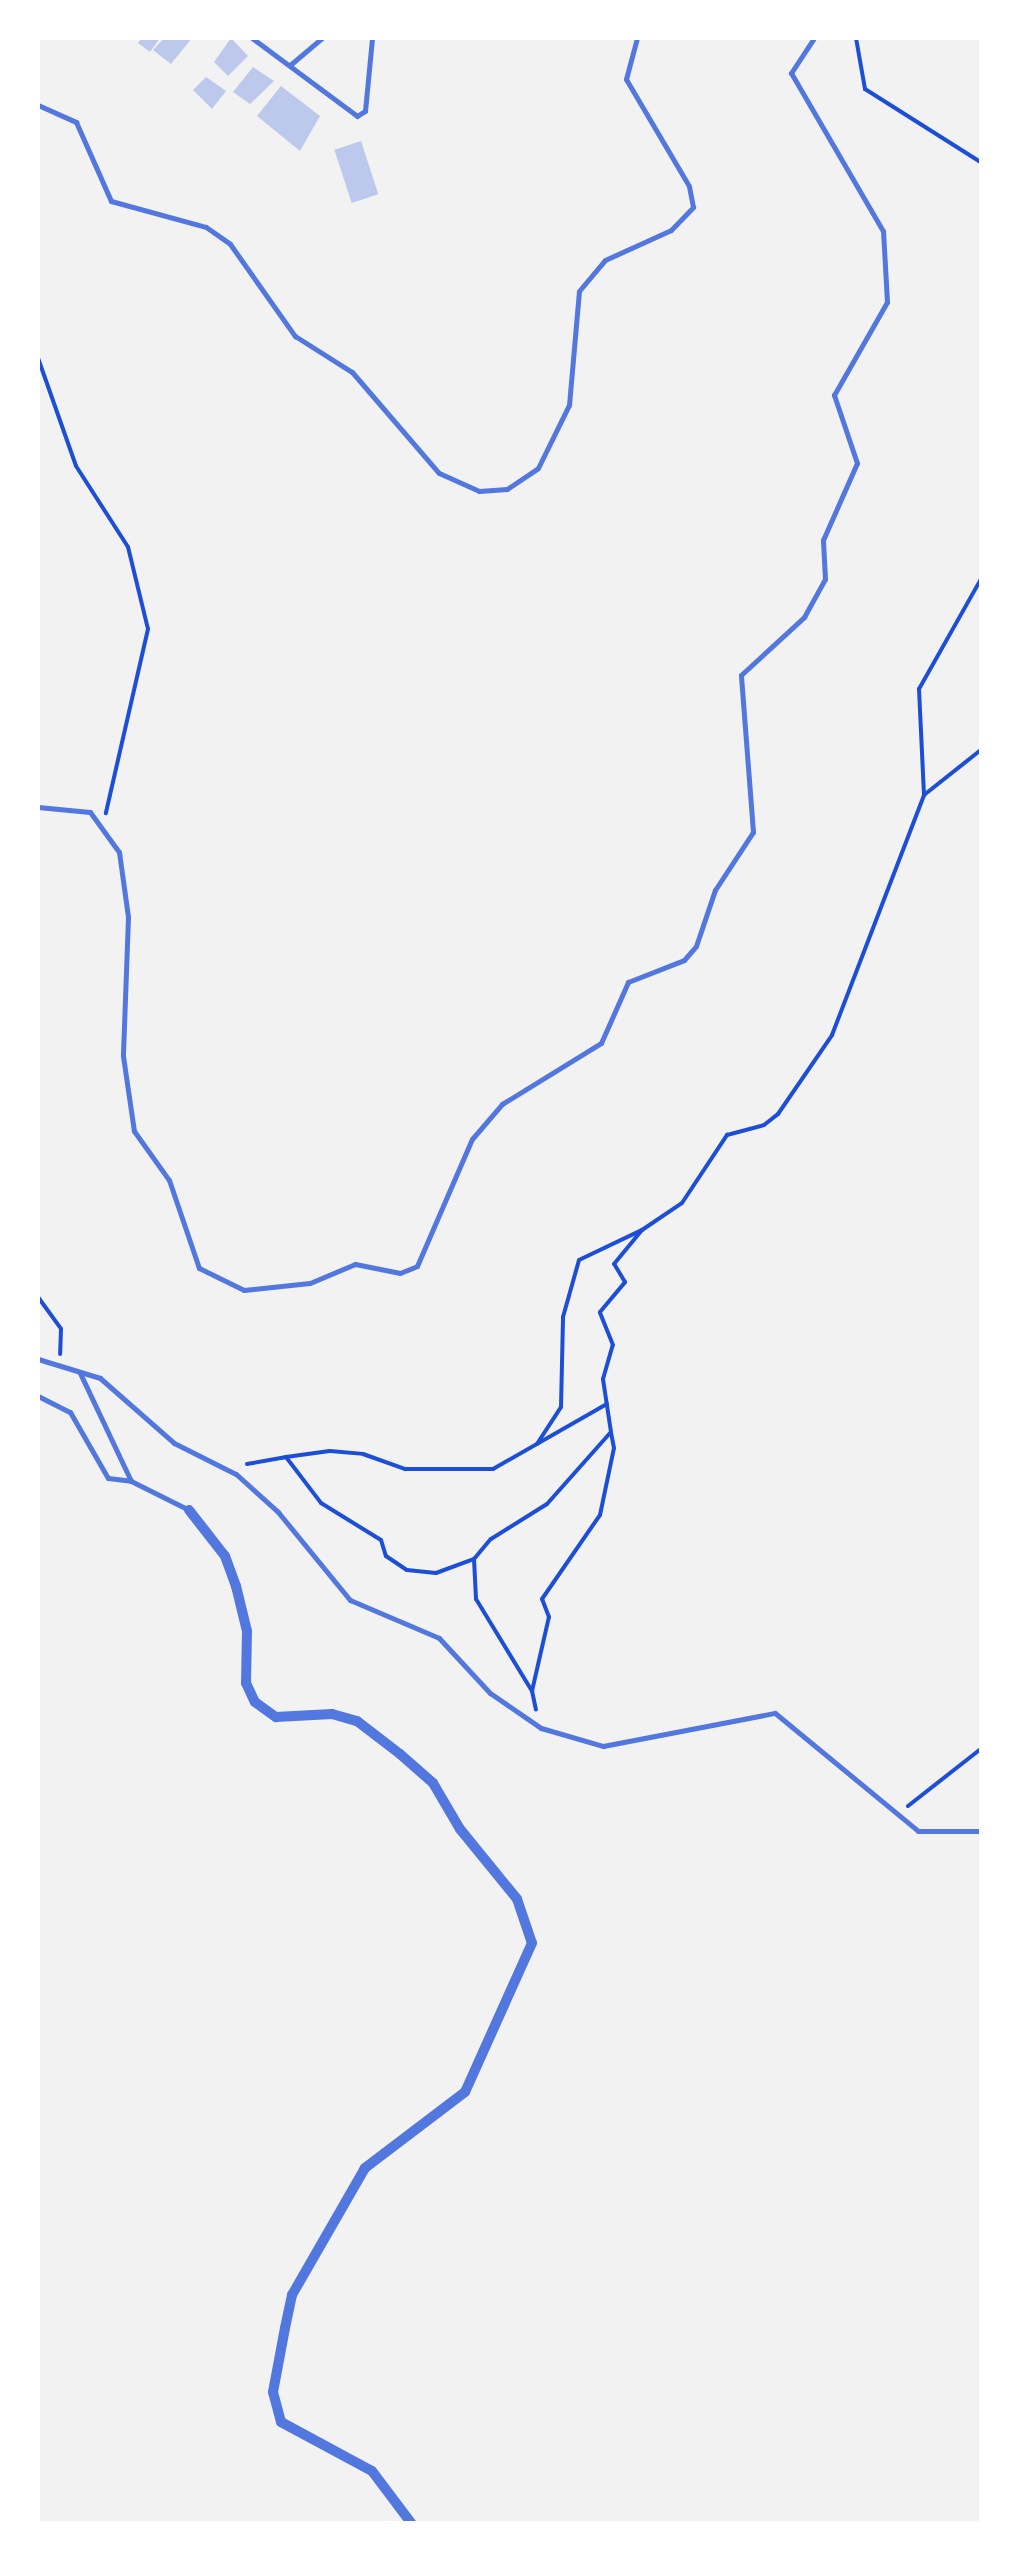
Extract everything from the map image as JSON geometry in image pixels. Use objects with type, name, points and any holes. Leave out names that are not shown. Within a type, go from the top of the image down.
[{"type":"street","points":[[189,1510],[225,1556],[236,1586],[248,1631],[246,1683],[255,1702],[276,1716],[332,1714],[356,1721],[400,1754],[432,1783],[460,1829],[516,1900],[532,1942],[465,2092],[365,2168],[292,2295],[285,2328],[274,2392],[282,2422],[372,2471],[412,2524]]},
{"type":"lane","points":[[252,38],[357,116],[365,111],[372,38]]},
{"type":"lane","points":[[289,66],[322,38]]},
{"type":"lane","points":[[38,105],[76,122],[111,201],[206,227],[230,244],[295,336],[352,372],[438,473],[479,491],[507,489],[538,468],[568,405],[578,291],[605,260],[671,230],[693,208],[689,186],[626,78],[638,38]]},
{"type":"lane","points":[[38,807],[75,808],[104,822],[127,882],[123,1056],[134,1132],[169,1180],[199,1268],[244,1290],[310,1283],[355,1264],[410,1271],[428,1252],[449,1182],[472,1140],[502,1104],[601,1043],[628,982],[684,960],[696,946],[715,890],[753,832],[742,675],[804,617],[826,579],[823,540],[857,463],[834,395],[887,302],[883,232],[791,74],[814,38]]},
{"type":"lane","points":[[38,1359],[111,1386],[174,1443],[236,1474],[278,1512],[350,1600],[438,1638],[490,1692],[541,1728],[603,1746],[774,1714],[894,1817],[918,1830],[982,1830]]},
{"type":"lane","points":[[80,1372],[131,1481]]},
{"type":"lane","points":[[38,1396],[70,1412],[108,1478],[131,1481],[189,1510]]},
{"type":"path","points":[[856,38],[866,88],[981,163]]},
{"type":"path","points":[[38,358],[76,466],[128,548],[148,630],[104,822]]},
{"type":"path","points":[[537,1444],[560,1406],[563,1317],[579,1260],[642,1230],[682,1203],[727,1135],[764,1125],[778,1114],[832,1034],[924,795],[919,689],[982,577]]},
{"type":"path","points":[[924,795],[982,748]]},
{"type":"path","points":[[532,1691],[549,1617],[542,1599],[600,1515],[614,1448],[604,1379],[613,1346],[602,1306],[623,1287],[614,1264],[642,1230]]},
{"type":"path","points":[[38,1297],[61,1329],[64,1349],[54,1362]]},
{"type":"path","points":[[236,1474],[251,1462],[330,1451],[404,1469],[493,1470],[607,1404]]},
{"type":"path","points":[[286,1457],[322,1503],[382,1540],[394,1564],[436,1573],[474,1559],[491,1539],[547,1504],[611,1432]]},
{"type":"path","points":[[474,1559],[476,1599],[532,1691],[541,1728]]},
{"type":"path","points":[[894,1817],[982,1748]]},
{"type":"building","points":[[142,38],[160,38],[150,52],[138,43]]},
{"type":"building","points":[[164,38],[192,38],[171,64],[153,50]]},
{"type":"building","points":[[231,38],[248,56],[228,76],[214,62]]},
{"type":"building","points":[[253,67],[274,81],[250,104],[233,92]]},
{"type":"building","points":[[206,77],[226,91],[212,109],[193,90]]},
{"type":"building","points":[[281,86],[320,116],[300,151],[257,116]]},
{"type":"building","points":[[361,141],[378,194],[352,203],[334,150]]}]
